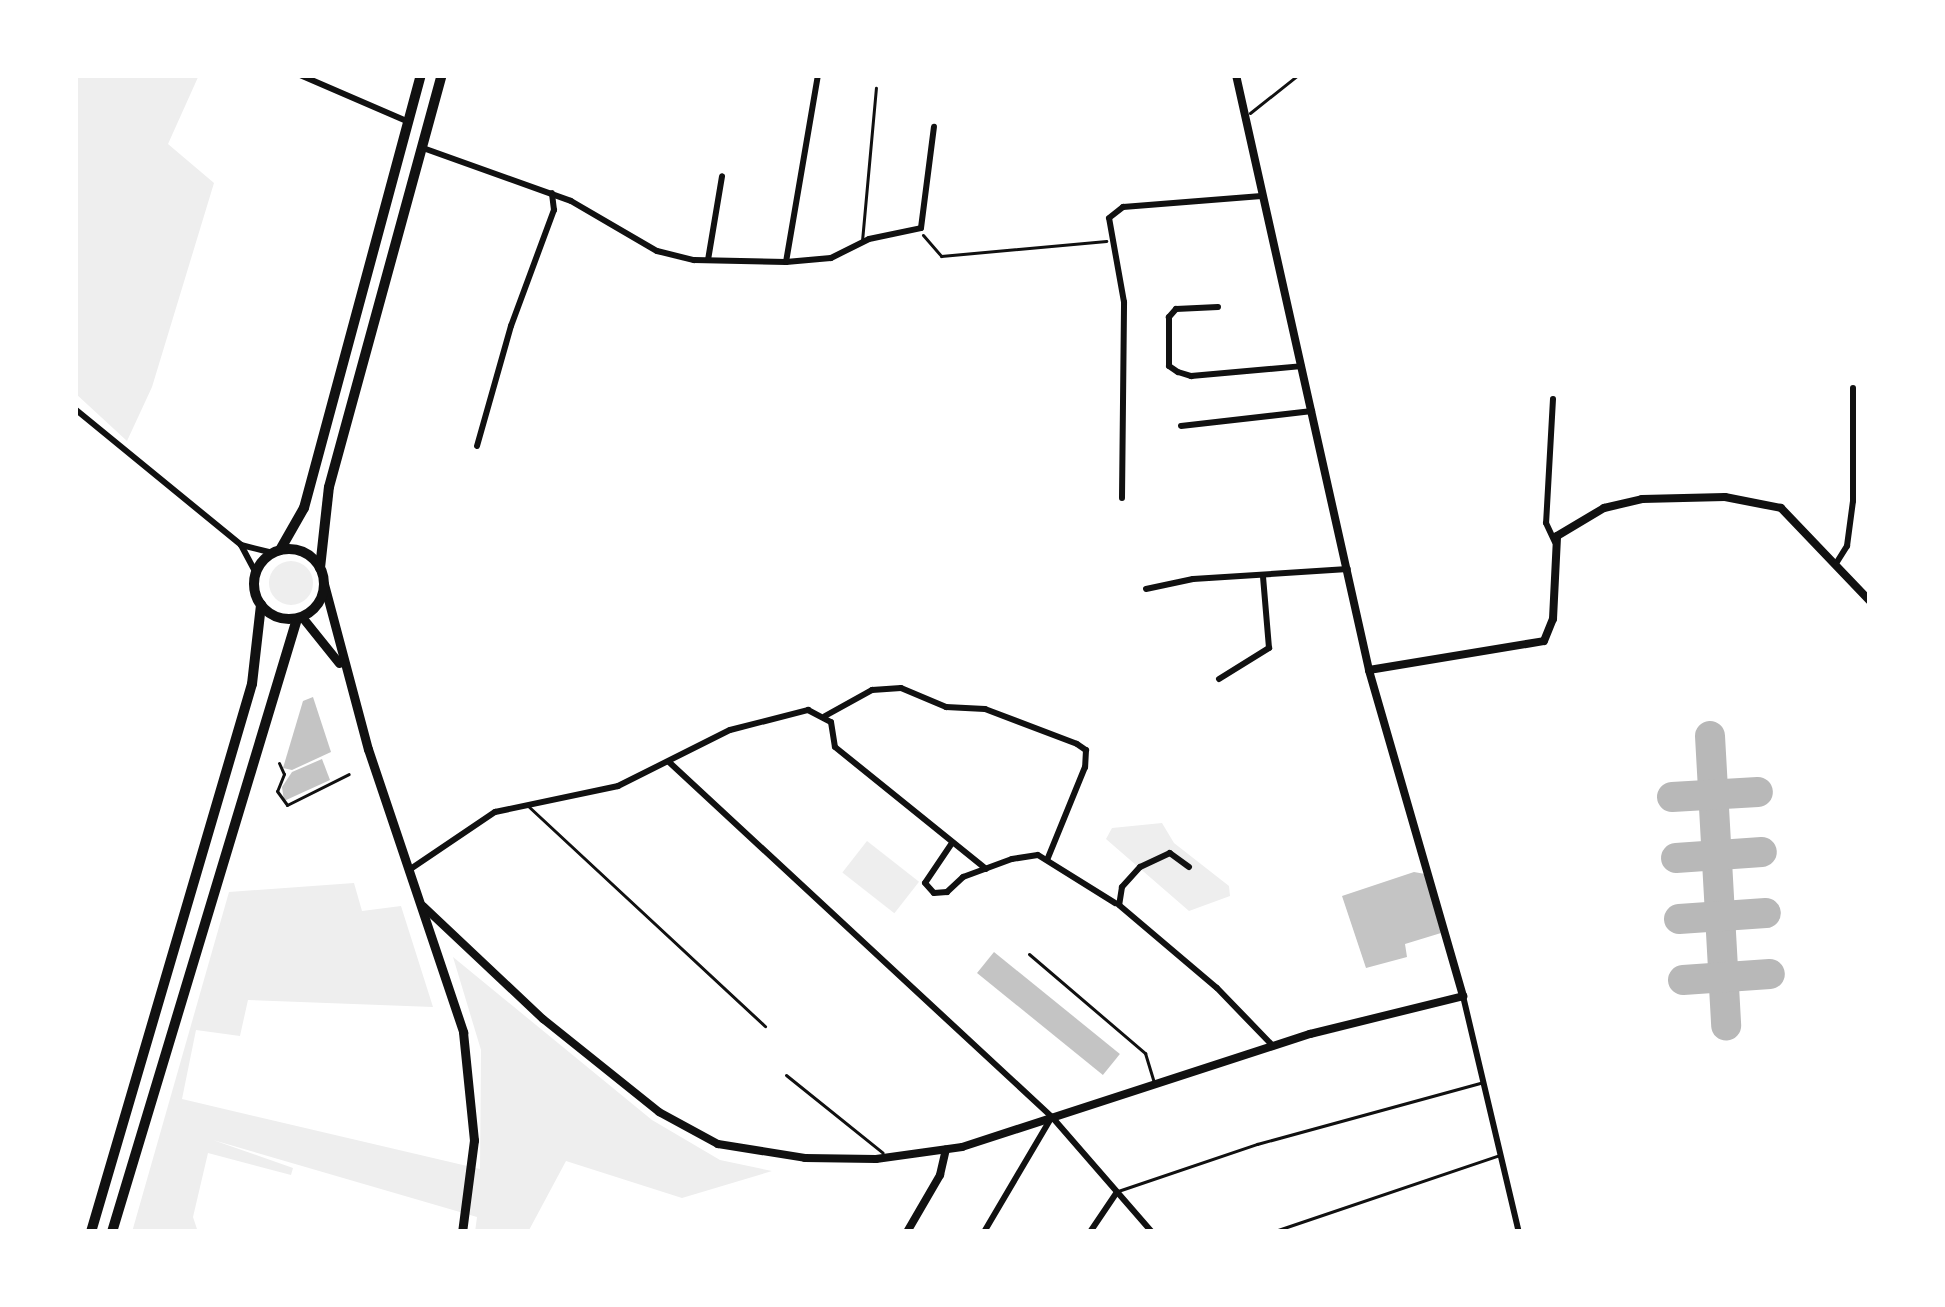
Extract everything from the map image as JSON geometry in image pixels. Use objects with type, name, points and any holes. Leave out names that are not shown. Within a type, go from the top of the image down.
[{"type":"highway","points":[[91,1232],[252,684],[261,605],[256,573],[298,522],[421,75]]},
{"type":"highway","points":[[112,1232],[300,618],[318,604],[324,584],[320,568],[328,488],[442,75]]},
{"type":"highway","points":[[277,552],[303,552],[320,568]]},
{"type":"highway","points":[[261,605],[277,617],[300,618]]},
{"type":"main road","points":[[324,584],[346,678],[454,997],[469,1066],[474,1140],[462,1232]]},
{"type":"main road","points":[[300,618],[328,644],[346,678]]},
{"type":"street","points":[[300,75],[407,121]]},
{"type":"street","points":[[786,262],[818,75]]},
{"type":"street","points":[[1236,75],[1369,670],[1463,996],[1520,1232]]},
{"type":"street","points":[[419,147],[552,194],[657,251],[708,260],[786,262],[831,258],[861,242],[921,228],[934,127]]},
{"type":"street","points":[[708,260],[722,176]]},
{"type":"street","points":[[477,446],[511,326],[554,209],[552,194]]},
{"type":"street","points":[[1122,498],[1124,302],[1109,218],[1123,207],[1266,196]]},
{"type":"street","points":[[1218,307],[1176,309],[1169,317],[1169,365],[1178,373],[1191,376],[1302,366]]},
{"type":"street","points":[[1837,562],[1847,546],[1853,501],[1853,388]]},
{"type":"street","points":[[1369,670],[1544,641],[1553,619],[1555,542],[1546,523],[1553,399]]},
{"type":"street","points":[[75,410],[241,545],[256,573]]},
{"type":"street","points":[[1181,427],[1312,411]]},
{"type":"street","points":[[1555,542],[1561,531],[1604,508],[1670,496],[1725,497],[1788,512],[1870,601]]},
{"type":"street","points":[[241,545],[277,552]]},
{"type":"street","points":[[1147,589],[1192,579],[1348,569]]},
{"type":"street","points":[[1219,679],[1269,648],[1263,577]]},
{"type":"street","points":[[823,717],[872,690],[902,688],[946,707],[985,709],[1077,744],[1086,750],[1085,767],[1047,860]]},
{"type":"street","points":[[409,870],[481,818],[618,786],[761,719],[808,710],[831,722],[835,748],[986,869]]},
{"type":"street","points":[[669,762],[1052,1117],[1152,1232]]},
{"type":"street","points":[[952,842],[926,887],[946,892],[956,881],[1028,855],[1047,860],[1119,905],[1228,998],[1273,1046]]},
{"type":"street","points":[[1119,905],[1122,887],[1140,867],[1170,854],[1189,867]]},
{"type":"street","points":[[422,904],[587,1057],[686,1128],[752,1152],[889,1159],[946,1150],[1273,1046],[1463,996]]},
{"type":"street","points":[[984,1232],[1052,1117]]},
{"type":"street","points":[[907,1232],[940,1175],[946,1150]]},
{"type":"street","points":[[1090,1232],[1117,1192]]},
{"type":"lane","points":[[1248,114],[1298,75]]},
{"type":"lane","points":[[861,242],[876,88]]},
{"type":"lane","points":[[279,763],[284,774],[277,791],[287,805],[349,774]]},
{"type":"lane","points":[[526,804],[765,1026]]},
{"type":"lane","points":[[1029,954],[1145,1053],[1154,1084]]},
{"type":"lane","points":[[786,1075],[889,1159]]},
{"type":"lane","points":[[1117,1192],[1257,1144],[1484,1082]]},
{"type":"lane","points":[[1272,1232],[1501,1154]]},
{"type":"path","points":[[921,228],[928,247],[941,256],[1112,240]]},
{"type":"shaded area","points":[[75,75],[199,75],[168,144],[214,183],[152,387],[127,441],[75,393]]},
{"type":"shaded area","points":[[291,561],[307,567],[313,583],[307,599],[291,605],[275,599],[269,583],[275,567]]},
{"type":"shaded area","points":[[1162,823],[1174,843],[1229,886],[1230,896],[1189,911],[1106,839],[1112,828]]},
{"type":"shaded area","points":[[867,841],[919,882],[894,913],[842,873]]},
{"type":"shaded area","points":[[354,883],[362,911],[401,906],[433,1007],[248,1000],[240,1036],[196,1030],[182,1099],[480,1169],[481,1050],[453,957],[652,1120],[720,1160],[772,1171],[682,1198],[566,1161],[528,1232],[475,1232],[477,1217],[213,1140],[293,1168],[291,1175],[208,1153],[193,1217],[198,1232],[132,1232],[229,892]]},
{"type":"building","points":[[313,697],[331,752],[292,770],[283,768],[303,701]]},
{"type":"building","points":[[322,759],[330,780],[284,801],[282,787],[292,772]]},
{"type":"building","points":[[1414,872],[1425,874],[1441,933],[1405,944],[1407,957],[1366,968],[1342,896]]},
{"type":"building","points":[[994,952],[1120,1054],[1103,1075],[977,973]]},
{"type":"taxiway","points":[[1710,736],[1726,1026]]},
{"type":"taxiway","points":[[1672,797],[1758,792]]},
{"type":"taxiway","points":[[1676,858],[1762,852]]},
{"type":"taxiway","points":[[1679,919],[1766,913]]},
{"type":"taxiway","points":[[1683,980],[1770,974]]}]
